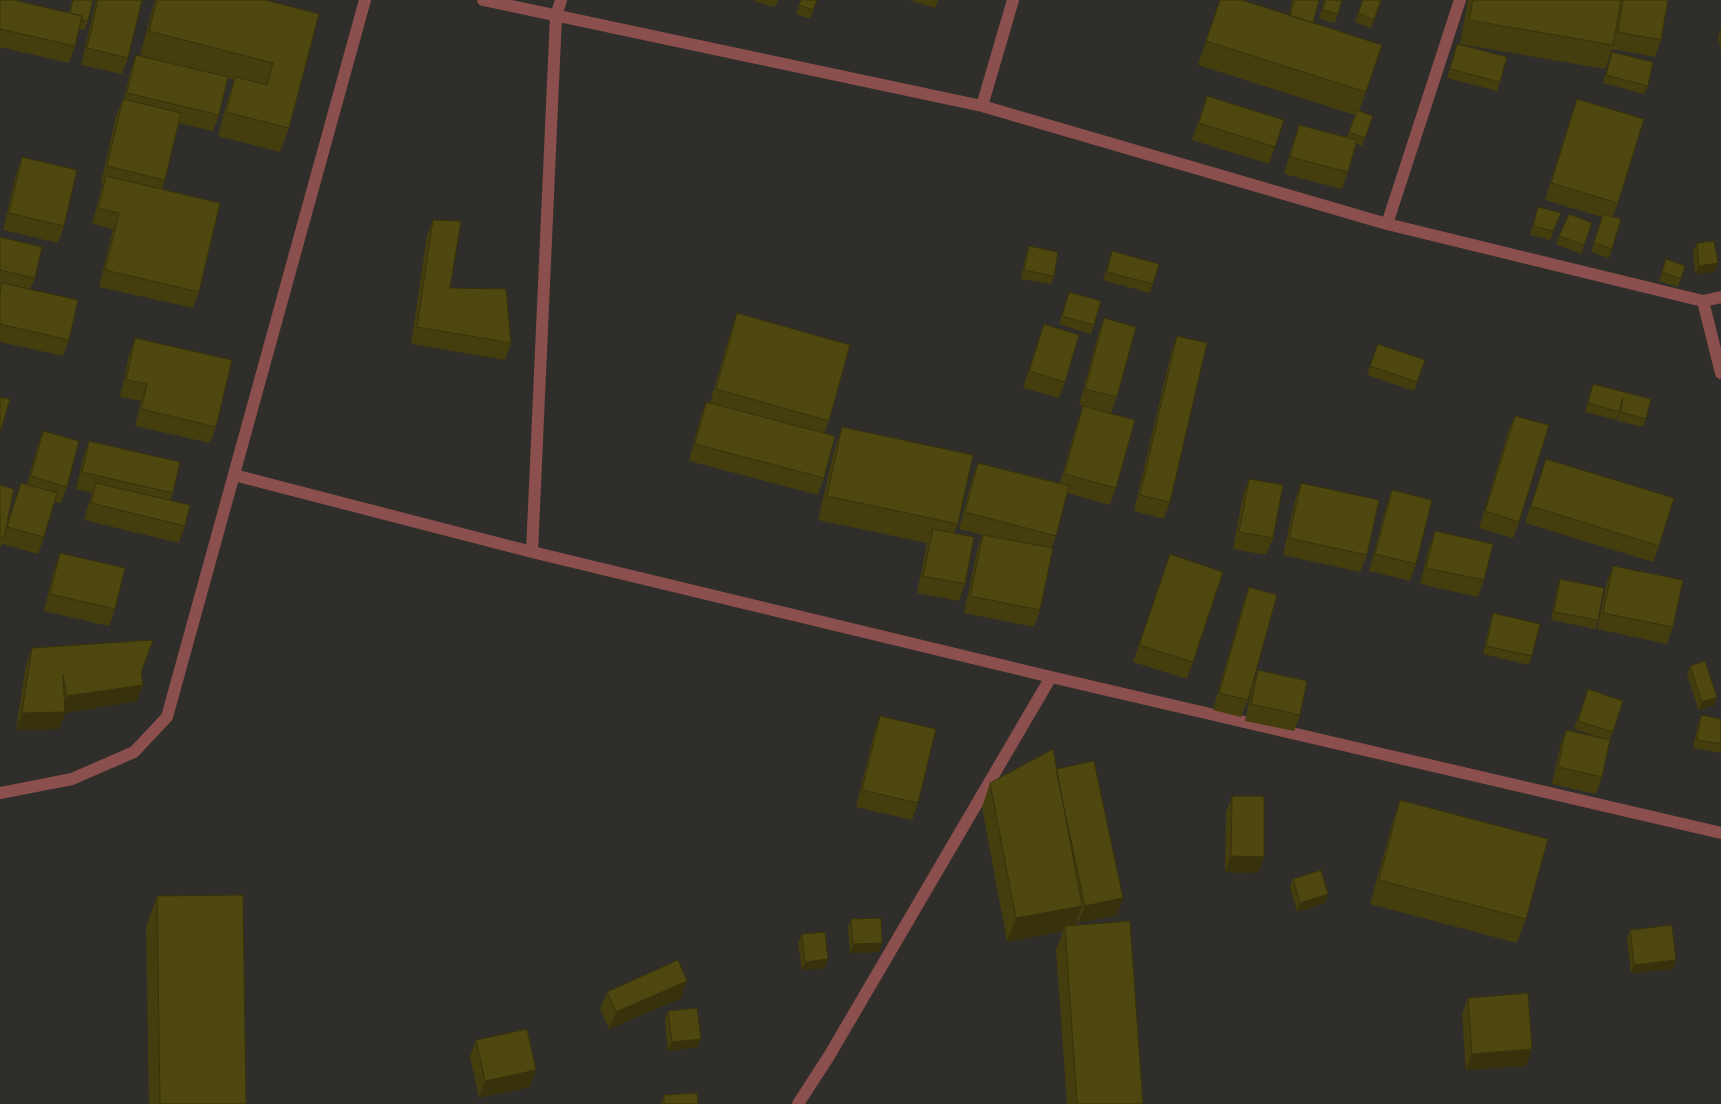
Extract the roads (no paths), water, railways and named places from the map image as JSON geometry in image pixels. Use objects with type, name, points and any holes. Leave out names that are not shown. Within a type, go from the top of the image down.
[{"type":"street","points":[[0,793],[72,778],[134,752],[167,717],[365,0]]},
{"type":"street","points":[[483,0],[982,106],[1387,224],[1704,301],[1721,297]]},
{"type":"street","points":[[532,552],[556,16],[561,0]]},
{"type":"street","points":[[982,106],[1013,0]]},
{"type":"street","points":[[1387,224],[1460,0]]},
{"type":"street","points":[[1704,301],[1721,373]]},
{"type":"street","points":[[234,475],[532,552],[1051,677],[1721,833]]},
{"type":"street","points":[[798,1104],[834,1047],[1051,677]]}]
